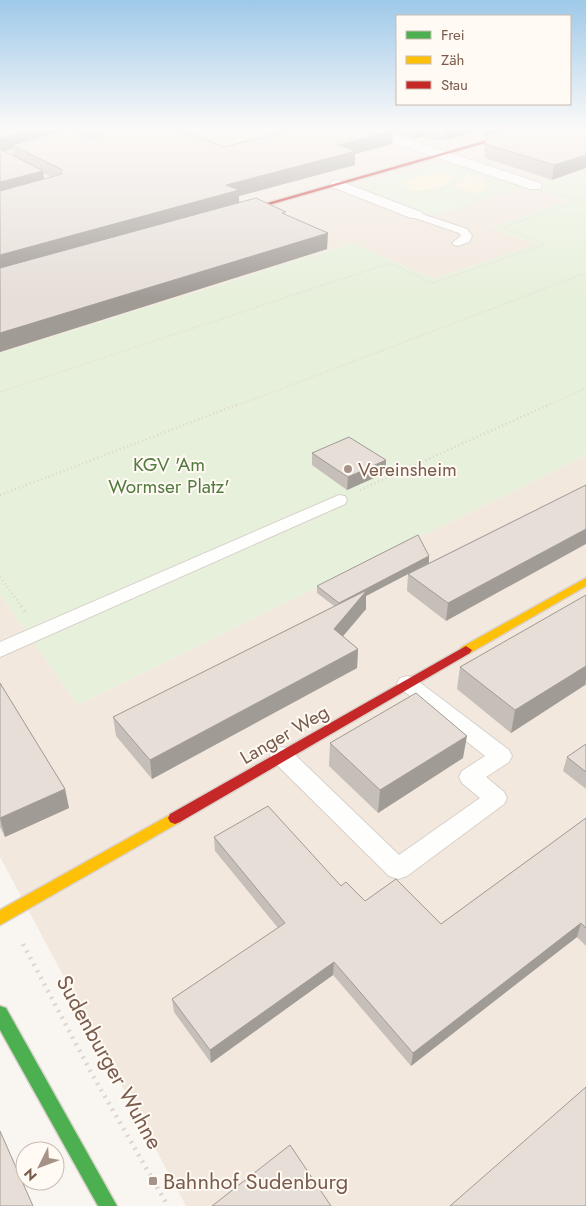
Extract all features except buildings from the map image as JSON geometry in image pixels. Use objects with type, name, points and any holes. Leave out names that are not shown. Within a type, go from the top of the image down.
[{"type":"street","points":[[220,217],[329,186]]},
{"type":"street","points":[[343,186],[416,215]]},
{"type":"street","name":"Langer Weg","points":[[0,918],[586,581]]},
{"type":"street","points":[[0,1014],[108,1206]]},
{"type":"lane","points":[[416,215],[463,231],[467,236],[465,240],[458,243]]},
{"type":"lane","points":[[0,650],[339,500]]},
{"type":"lane","points":[[281,755],[398,869],[496,798],[470,777],[501,756],[407,683]]},
{"type":"path","points":[[0,392],[390,263],[433,283],[545,244],[503,227],[581,202],[586,198]]},
{"type":"path","points":[[0,495],[586,273]]},
{"type":"path","points":[[339,500],[586,388]]},
{"type":"path","points":[[0,577],[40,632]]},
{"type":"path","name":"Sudenburger Wuhne","points":[[18,937],[93,1076],[168,1206]]},
{"type":"shaded area","points":[[0,186],[534,186],[532,187],[570,201],[491,227],[535,245],[433,279],[352,243],[0,353]]},
{"type":"shaded area","points":[[586,455],[586,1206],[186,1206],[0,857],[0,595],[78,705]]},
{"type":"green space","points":[[358,186],[523,187],[433,216]]},
{"type":"green space","name":"KGV 'Am Wormser Platz'","points":[[586,186],[586,455],[78,705],[0,595],[0,353],[353,243],[433,279],[534,245],[491,227],[569,201],[532,187]]},
{"type":"sand","points":[[408,186],[442,186],[429,190],[410,190]]},
{"type":"sand","points":[[455,186],[488,186],[475,194]]},
{"type":"traffic: fast","points":[[0,1014],[108,1206]]},
{"type":"traffic: slow","points":[[466,650],[586,581]]},
{"type":"traffic: slow","points":[[0,918],[175,818]]},
{"type":"traffic: jam","points":[[232,214],[330,186]]},
{"type":"traffic: jam","points":[[175,818],[466,650]]},
{"type":"place","name":"Vereinsheim","points":[[348,469]]},
{"type":"place","name":"Bahnhof Sudenburg","points":[[153,1181]]}]
